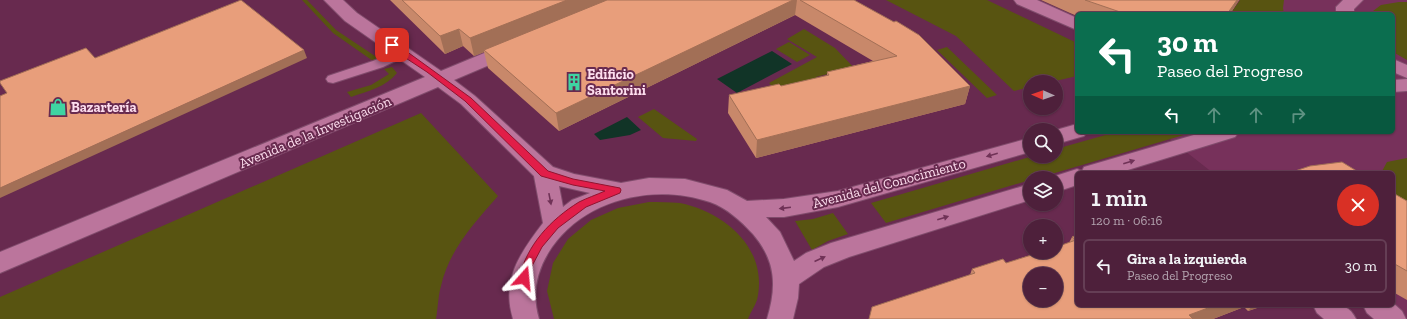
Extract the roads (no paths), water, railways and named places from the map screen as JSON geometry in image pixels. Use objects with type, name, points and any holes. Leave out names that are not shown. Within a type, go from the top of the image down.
[{"type":"street","points":[[332,0],[351,17],[403,52],[468,100],[544,173],[573,182],[617,190]]},
{"type":"street","points":[[1023,0],[1075,24]]},
{"type":"street","points":[[1345,12],[1345,7],[1354,0]]},
{"type":"street","name":"Avenida de la Investigación","points":[[0,263],[528,42]]},
{"type":"street","points":[[1395,66],[1407,72]]},
{"type":"street","points":[[1395,86],[1407,85]]},
{"type":"street","points":[[1063,135],[1075,132]]},
{"type":"street","points":[[1099,171],[1221,134]]},
{"type":"street","name":"Avenida del Conocimiento","points":[[745,210],[784,208],[838,199],[1023,147]]},
{"type":"street","points":[[544,173],[554,225]]},
{"type":"street","points":[[1063,182],[1075,179]]},
{"type":"street","points":[[526,319],[522,290],[527,266],[538,244],[554,225],[583,204],[617,190],[643,185],[670,185],[696,188],[722,197],[745,210],[766,229],[780,252],[787,279],[786,301],[780,319]]},
{"type":"street","points":[[787,279],[815,260],[840,250],[1023,194]]},
{"type":"street","points":[[1328,307],[1343,319]]},
{"type":"street","points":[[1378,307],[1393,319]]},
{"type":"lane","points":[[333,79],[378,64],[403,52]]},
{"type":"place","name":"Edificio Santorini","points":[[574,82]]},
{"type":"place","name":"Bazartería","points":[[58,107]]}]
